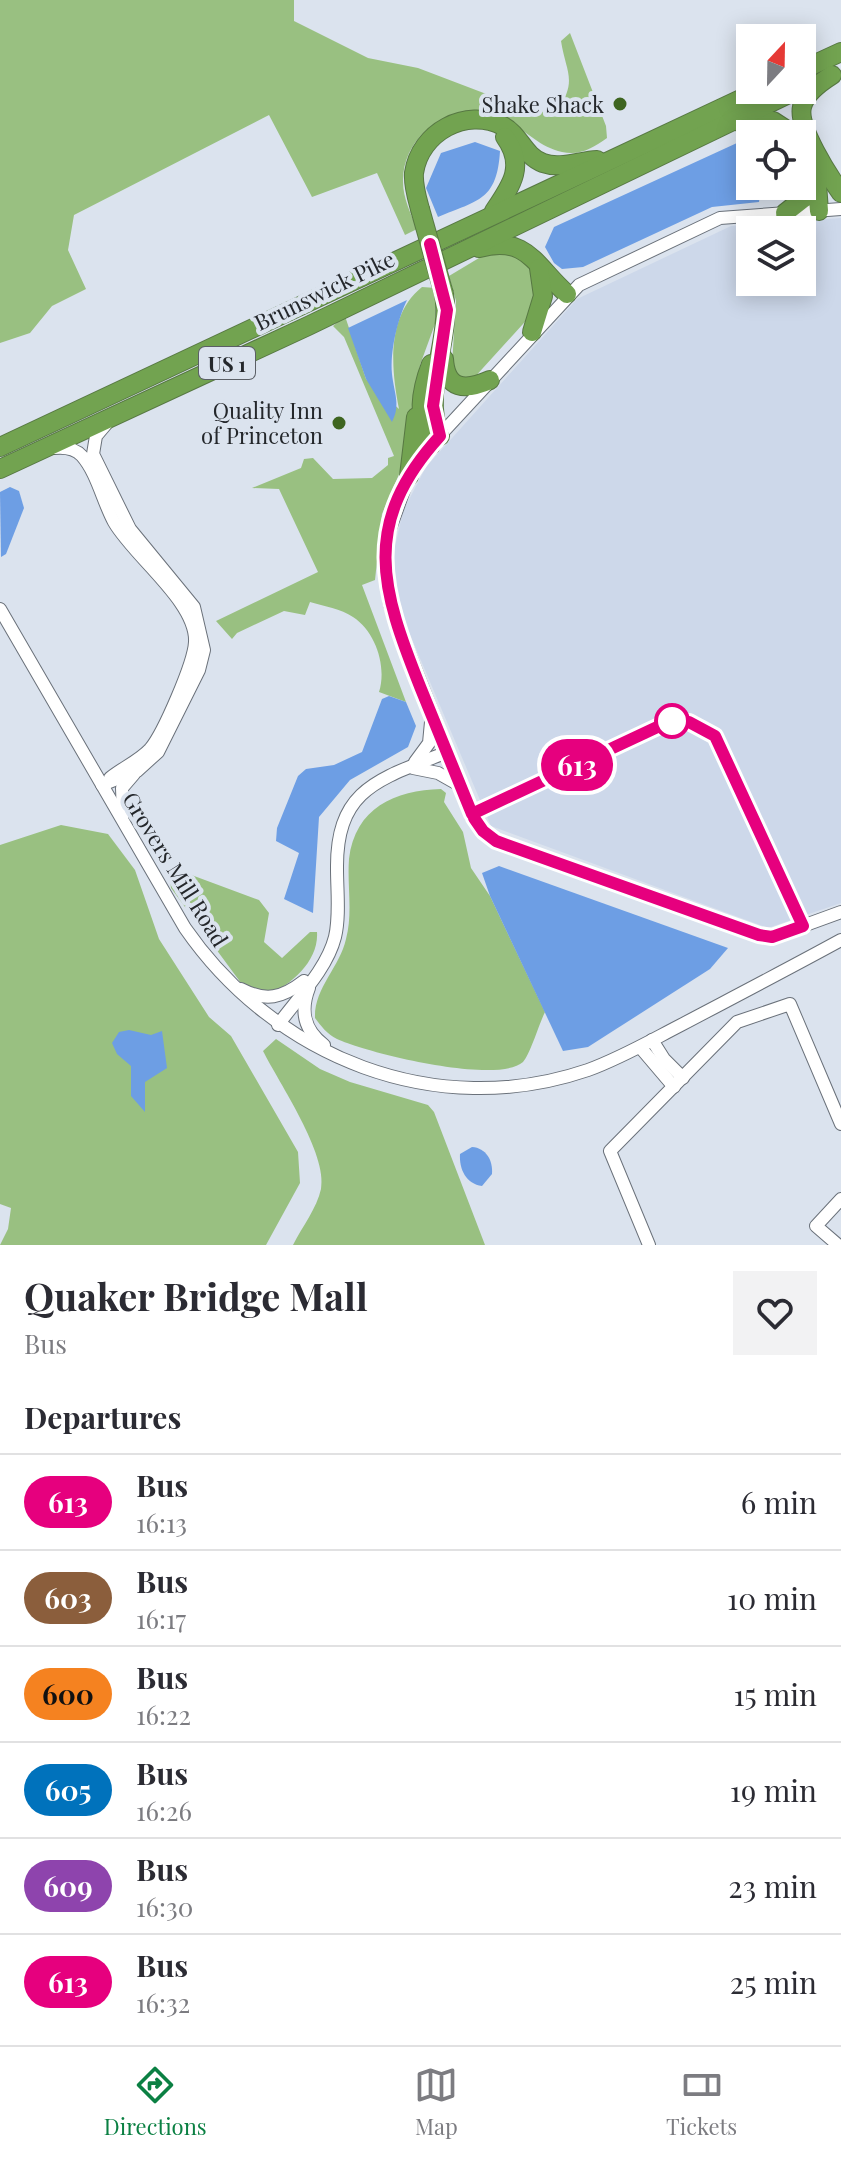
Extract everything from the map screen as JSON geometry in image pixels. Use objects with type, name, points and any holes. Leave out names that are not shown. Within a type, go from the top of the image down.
[{"type":"highway","points":[[816,66],[839,60]]},
{"type":"highway","points":[[830,210],[801,111],[810,92],[839,60]]},
{"type":"highway","name":"Brunswick Pike","points":[[816,77],[839,60]]},
{"type":"highway","name":"Brunswick Pike","points":[[0,447],[736,101]]},
{"type":"highway","name":"Brunswick Pike","points":[[0,469],[308,326],[768,104]]},
{"type":"highway","points":[[436,440],[433,406],[447,316],[414,173],[426,145],[446,126],[476,120],[509,130],[540,162],[556,166],[612,159]]},
{"type":"highway","points":[[476,120],[503,134],[516,159],[513,184],[491,214]]},
{"type":"highway","points":[[725,124],[736,123]]},
{"type":"highway","points":[[816,168],[841,193]]},
{"type":"highway","points":[[785,213],[808,195],[819,172]]},
{"type":"highway","points":[[451,255],[496,244],[512,245],[527,252],[567,294]]},
{"type":"highway","points":[[532,332],[544,289],[538,266]]},
{"type":"highway","points":[[443,344],[445,372],[453,384],[467,388],[490,380]]},
{"type":"highway","points":[[409,476],[421,391],[432,360],[443,344]]},
{"type":"highway","points":[[421,391],[422,419],[436,440]]},
{"type":"street","points":[[830,210],[720,218],[588,280],[567,294],[436,440],[409,476],[389,527],[386,583],[398,633],[477,825],[496,841],[759,935],[774,937],[841,912]]},
{"type":"street","points":[[118,413],[96,436],[93,454],[130,529],[194,607],[204,650],[199,670],[162,745],[122,788],[124,823]]},
{"type":"street","points":[[42,449],[64,447],[81,455],[115,523],[182,605],[195,640],[190,666],[154,743],[141,757],[102,785]]},
{"type":"street","name":"Grovers Mill Road","points":[[0,609],[185,928],[226,980],[278,1025],[346,1062],[412,1082],[490,1088],[561,1078],[646,1043],[841,940]]},
{"type":"street","points":[[409,767],[429,743],[432,715]]},
{"type":"street","points":[[346,1062],[314,1038],[306,1024],[305,1000],[336,930],[336,844],[342,819],[365,789],[447,752]]},
{"type":"street","points":[[409,767],[438,773],[461,786]]},
{"type":"street","points":[[102,785],[137,771]]},
{"type":"street","name":"Grovers Mill Road","points":[[795,966],[841,948]]},
{"type":"street","points":[[226,980],[253,995],[274,997],[291,991],[319,969]]},
{"type":"street","points":[[278,1025],[319,969]]},
{"type":"street","points":[[649,1245],[610,1151],[737,1022],[790,1004],[841,1124]]},
{"type":"street","points":[[646,1043],[678,1082]]},
{"type":"street","points":[[838,1245],[816,1226],[841,1199]]},
{"type":"shaded area","points":[[841,218],[841,903],[768,928],[491,826],[408,630],[395,585],[394,551],[403,511],[426,467],[577,299],[736,226],[736,296],[816,296],[816,220]]},
{"type":"green space","points":[[0,0],[294,0],[294,21],[368,58],[418,68],[534,112],[557,111],[563,100],[569,76],[561,41],[570,33],[606,126],[607,138],[586,150],[569,153],[545,146],[498,116],[464,112],[448,117],[421,136],[411,149],[405,165],[404,194],[417,229],[405,235],[377,173],[312,197],[269,115],[74,215],[68,250],[86,289],[52,306],[30,333],[0,343]]},
{"type":"green space","points":[[494,249],[518,250],[541,282],[533,313],[473,379],[462,379],[454,373],[452,365],[456,301],[449,276]]},
{"type":"green space","points":[[422,287],[436,288],[435,324],[420,365],[406,458],[382,514],[375,580],[362,585],[406,702],[379,692],[382,672],[378,651],[361,624],[343,612],[310,602],[305,615],[284,611],[237,633],[232,639],[216,621],[318,572],[279,489],[252,488],[301,468],[304,459],[313,458],[333,479],[372,478],[388,465],[388,458],[394,456],[344,337],[333,326],[345,316],[366,379],[399,409],[393,360],[397,328],[410,299]]},
{"type":"green space","points":[[441,789],[446,793],[444,802],[463,832],[471,868],[490,896],[545,1012],[526,1058],[509,1068],[461,1069],[375,1052],[337,1039],[315,1018],[319,997],[346,939],[349,859],[359,827],[380,805],[393,798]]},
{"type":"green space","points":[[61,825],[108,834],[135,870],[159,939],[209,1017],[231,1036],[298,1152],[300,1183],[266,1245],[0,1245],[8,1229],[11,1208],[0,1204],[0,845]]},
{"type":"green space","points":[[178,870],[259,900],[269,913],[264,942],[282,958],[310,932],[317,932],[309,962],[295,978],[268,994],[241,983],[171,888],[169,871]]},
{"type":"green space","points":[[276,1039],[320,1069],[350,1082],[428,1105],[434,1112],[485,1245],[293,1245],[316,1203],[321,1189],[321,1174],[310,1138],[263,1051]]},
{"type":"water","points":[[475,142],[500,151],[495,180],[475,202],[438,217],[426,188],[441,153]]},
{"type":"water","points":[[736,143],[736,200],[759,200],[712,207],[583,267],[562,269],[554,263],[545,247],[554,227]]},
{"type":"water","points":[[407,300],[393,346],[392,374],[396,404],[392,422],[366,379],[348,328]]},
{"type":"water","points":[[10,487],[19,491],[24,508],[6,554],[1,557],[0,492]]},
{"type":"water","points":[[389,696],[406,702],[416,726],[408,747],[350,780],[319,817],[313,913],[284,899],[299,853],[276,841],[277,828],[298,776],[306,769],[334,765],[362,752],[382,699]]},
{"type":"water","points":[[499,866],[728,948],[710,969],[588,1047],[563,1051],[482,873]]},
{"type":"water","points":[[129,1030],[151,1035],[162,1031],[167,1068],[145,1082],[145,1112],[131,1096],[131,1066],[117,1054],[112,1043],[119,1032]]},
{"type":"water","points":[[472,1147],[485,1152],[491,1164],[492,1174],[482,1186],[468,1179],[461,1165],[460,1154]]},
{"type":"bus line","name":"613","points":[[430,244],[447,310],[433,406],[440,436],[409,476],[395,506],[387,537],[386,583],[398,633],[472,814],[668,722],[689,722],[715,736],[803,926],[764,937],[496,841],[477,825],[474,818]]},
{"type":"place","name":"Shake Shack","points":[[620,104]]},
{"type":"place","name":"Quality Inn of Princeton","points":[[339,423]]}]
